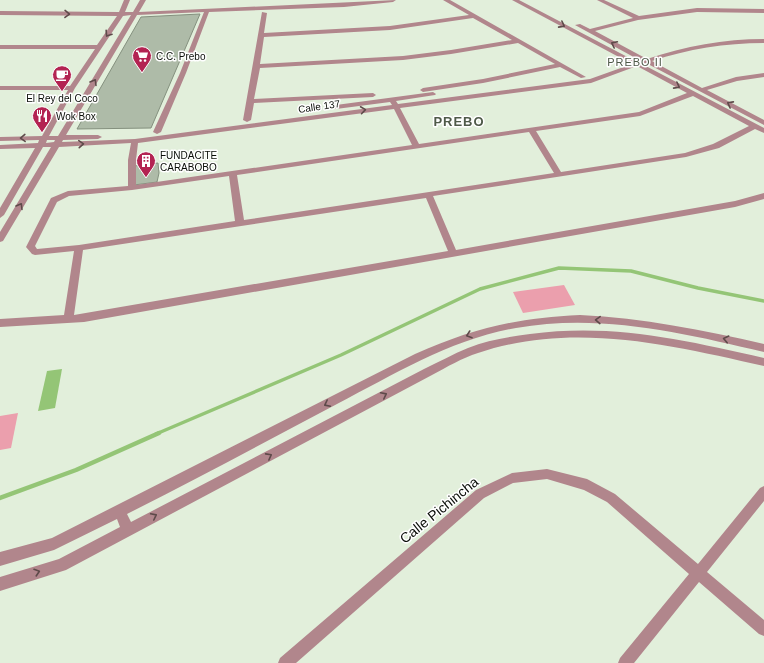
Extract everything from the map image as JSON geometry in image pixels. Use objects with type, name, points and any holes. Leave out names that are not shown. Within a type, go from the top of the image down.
[{"type":"street","points":[[0,215],[72,88],[122,11],[127,0]]},
{"type":"street","points":[[0,13],[122,11],[140,7],[324,0]]},
{"type":"street","points":[[140,7],[207,11],[358,4],[393,0]]},
{"type":"street","points":[[446,0],[583,77]]},
{"type":"street","points":[[515,0],[764,131]]},
{"type":"street","points":[[527,0],[647,60],[764,122]]},
{"type":"street","points":[[603,1],[614,0]]},
{"type":"street","points":[[603,1],[638,18]]},
{"type":"street","points":[[694,4],[697,10]]},
{"type":"street","points":[[0,239],[140,7]]},
{"type":"street","points":[[0,8],[122,11]]},
{"type":"street","points":[[8,13],[14,8]]},
{"type":"street","points":[[589,31],[638,18],[697,10],[764,10]]},
{"type":"street","points":[[157,132],[183,73],[207,11]]},
{"type":"street","points":[[247,120],[257,66],[264,13]]},
{"type":"street","points":[[261,35],[390,28],[474,16]]},
{"type":"street","points":[[0,139],[110,137],[393,102],[583,77],[598,74],[629,60],[691,44],[726,40],[764,40]]},
{"type":"street","name":"Calle 137","points":[[0,147],[57,146],[135,141],[393,102],[591,81],[647,60],[698,46],[764,40]]},
{"type":"street","points":[[257,66],[327,64],[406,57],[451,52],[517,41]]},
{"type":"street","points":[[0,47],[99,47]]},
{"type":"street","points":[[250,101],[359,96],[420,90],[483,81],[560,65]]},
{"type":"street","points":[[702,90],[736,79],[764,75]]},
{"type":"street","points":[[0,88],[72,88]]},
{"type":"street","points":[[692,94],[640,114],[132,188],[68,194],[54,200],[30,247],[35,252],[78,248],[429,196],[686,155],[716,146],[755,126]]},
{"type":"street","points":[[393,102],[417,147]]},
{"type":"street","points":[[531,130],[560,174]]},
{"type":"street","points":[[132,188],[132,160],[135,141]]},
{"type":"street","points":[[233,173],[240,224]]},
{"type":"street","points":[[429,196],[453,252]]},
{"type":"street","points":[[0,323],[68,320],[735,204],[764,196]]},
{"type":"street","points":[[68,320],[78,248]]},
{"type":"street","points":[[0,559],[54,544],[395,369],[452,342],[482,331],[518,324],[579,319],[625,320],[693,331],[764,348]]},
{"type":"street","points":[[692,346],[693,331]]},
{"type":"street","points":[[0,584],[61,565],[400,386],[472,351],[512,340],[567,333],[602,332],[634,335],[764,362]]},
{"type":"street","name":"Calle Pichincha","points":[[285,663],[480,494],[512,478],[547,474],[586,485],[612,498],[764,629]]},
{"type":"street","points":[[625,663],[764,492]]},
{"type":"street","points":[[120,511],[128,530]]},
{"type":"shaded area","points":[[564,285],[575,305],[523,313],[513,292]]},
{"type":"shaded area","points":[[62,369],[55,408],[38,411],[47,371]]},
{"type":"shaded area","points":[[18,413],[11,448],[0,450],[0,416]]},
{"type":"building","name":"C.C. Prebo","points":[[200,14],[151,128],[77,129],[141,17]]},
{"type":"building","name":"FUNDACITE CARABOBO","points":[[158,163],[159,173],[157,182],[134,185],[135,166]]},
{"type":"waterway","points":[[156,434],[341,355],[480,289],[559,268],[631,271],[698,288],[764,301]]},
{"type":"waterway","points":[[0,498],[76,470],[159,433]]},
{"type":"place","name":"C.C. Prebo","points":[[142,73]]},
{"type":"place","name":"El Rey del Coco","points":[[62,92]]},
{"type":"place","name":"Wok Box","points":[[42,133]]},
{"type":"place","name":"FUNDACITE CARABOBO","points":[[146,178]]},
{"type":"district","name":"PREBO II","points":[[635,62]]},
{"type":"district","name":"PREBO","points":[[459,121]]}]
